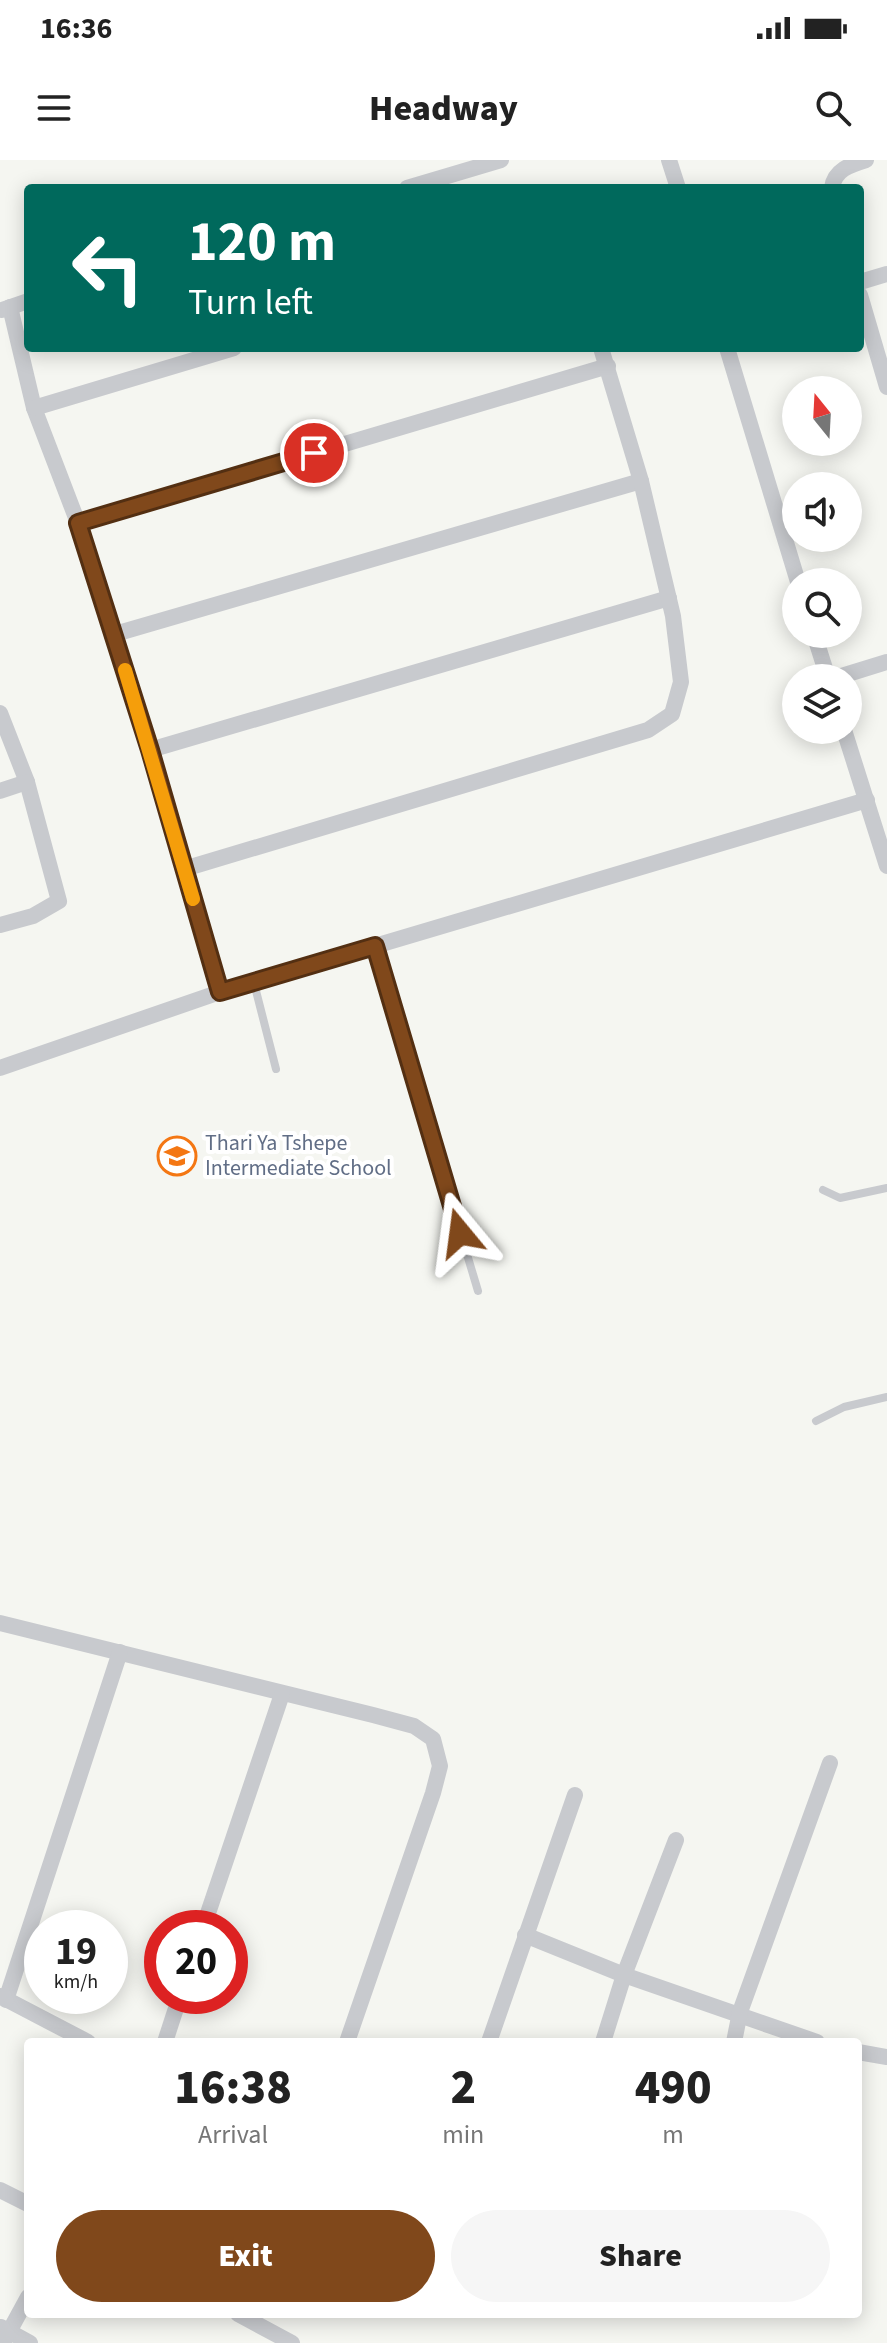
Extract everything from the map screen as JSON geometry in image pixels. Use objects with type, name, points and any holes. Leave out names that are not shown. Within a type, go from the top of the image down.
[{"type":"street","points":[[420,184],[501,160]]},
{"type":"street","points":[[669,160],[677,184]]},
{"type":"street","points":[[832,184],[833,178],[841,170],[866,160]]},
{"type":"street","points":[[864,281],[887,274]]},
{"type":"street","points":[[5,308],[34,408],[78,523],[115,634],[220,992]]},
{"type":"street","points":[[864,309],[887,387]]},
{"type":"street","points":[[34,408],[221,352]]},
{"type":"street","points":[[184,869],[662,723],[672,714],[681,682],[669,598],[641,481],[603,352]]},
{"type":"street","points":[[728,352],[794,568]]},
{"type":"street","points":[[78,523],[608,366]]},
{"type":"street","points":[[115,634],[641,481]]},
{"type":"street","points":[[150,750],[669,598]]},
{"type":"street","points":[[862,670],[887,662]]},
{"type":"street","points":[[0,713],[27,782],[59,901],[33,916],[0,925]]},
{"type":"street","points":[[849,744],[887,866]]},
{"type":"street","points":[[0,791],[27,782]]},
{"type":"street","points":[[0,1068],[220,992],[867,800]]},
{"type":"street","points":[[0,1623],[414,1726],[433,1739],[440,1757],[433,1793],[348,2038]]},
{"type":"street","points":[[80,2038],[3,1998],[120,1652]]},
{"type":"street","points":[[209,1910],[282,1694]]},
{"type":"street","points":[[735,2038],[740,2012],[830,1763]]},
{"type":"street","points":[[490,2038],[575,1795]]},
{"type":"street","points":[[604,2038],[624,1975],[676,1840]]},
{"type":"street","points":[[525,1935],[624,1975],[740,2012],[807,2038]]},
{"type":"street","points":[[166,2038],[174,2014]]},
{"type":"street","points":[[862,2053],[887,2057]]},
{"type":"street","points":[[0,2190],[24,2202]]},
{"type":"street","points":[[24,2303],[4,2333],[30,2343]]},
{"type":"street","points":[[245,2318],[292,2343]]},
{"type":"lane","points":[[375,946],[478,1291]]},
{"type":"lane","points":[[254,983],[276,1069]]},
{"type":"lane","points":[[823,1190],[840,1198],[887,1188]]},
{"type":"lane","points":[[816,1421],[844,1407],[887,1397]]},
{"type":"slow traffic","points":[[125,670],[193,899]]},
{"type":"place","name":"Thari Ya Tshepe Intermediate School","points":[[177,1156]]},
{"type":"route","points":[[314,453],[78,523],[115,634],[220,992],[375,946],[460,1233]]}]
